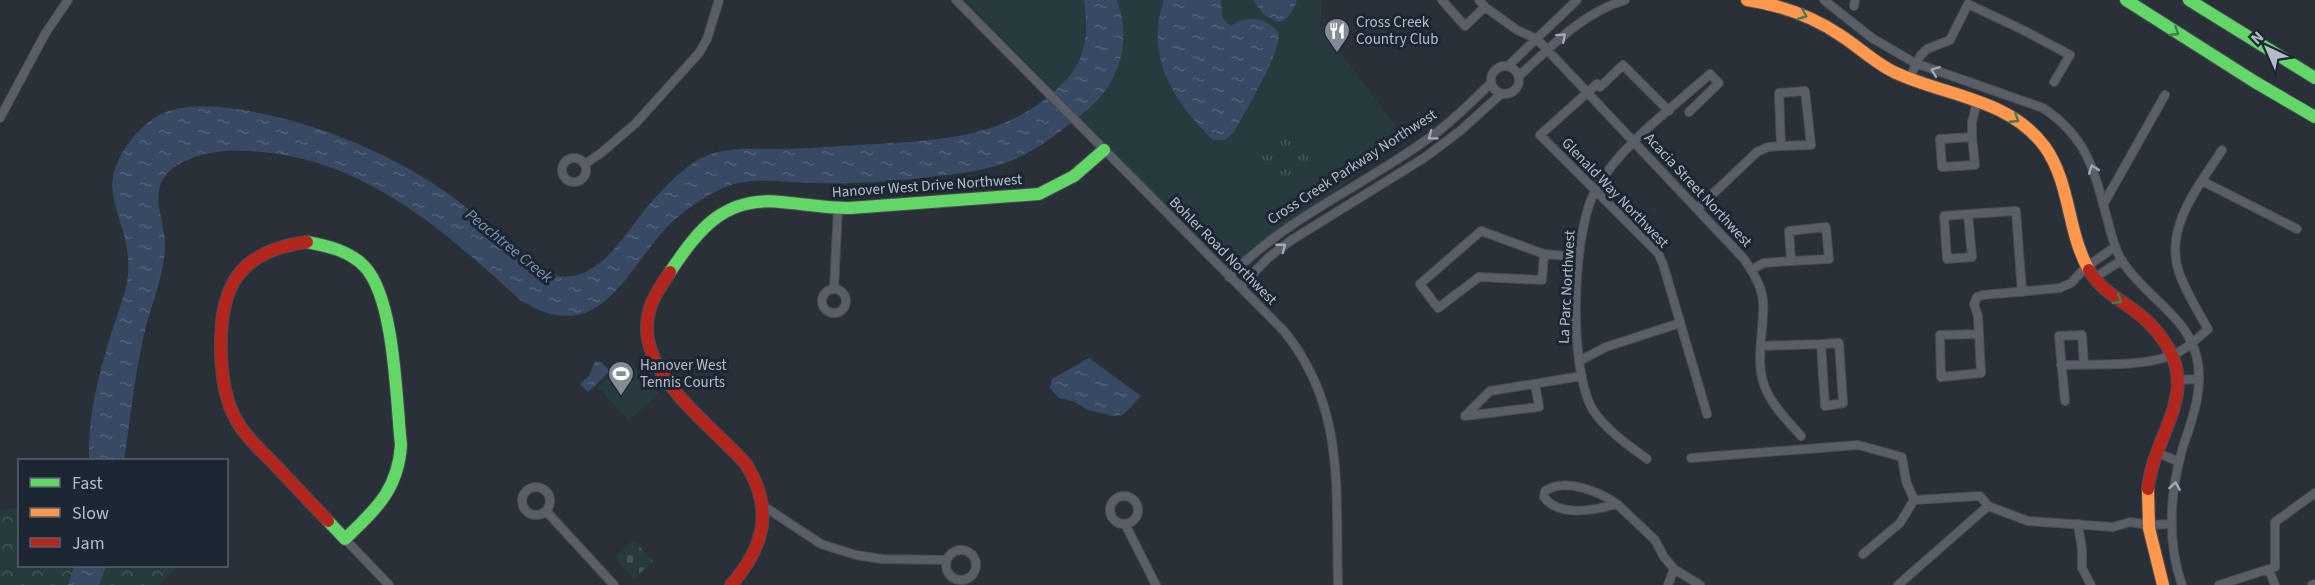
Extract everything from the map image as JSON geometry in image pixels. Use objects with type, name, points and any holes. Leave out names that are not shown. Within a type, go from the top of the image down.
[{"type":"main road","points":[[1753,0],[1788,9],[1817,21],[1877,62],[1909,79],[2000,110],[2016,118],[2031,130],[2045,147],[2057,171],[2086,267],[2109,294],[2150,322],[2162,338],[2171,356],[2177,380],[2177,403],[2172,424],[2158,453],[2148,489],[2149,525],[2163,585]]},
{"type":"main road","points":[[2126,0],[2315,117]]},
{"type":"main road","points":[[2189,0],[2315,78]]},
{"type":"main road","name":"Hanover West Drive Northwest","points":[[765,507],[746,464],[666,380],[656,365],[647,339],[649,311],[657,291],[694,237],[708,222],[724,211],[744,203],[767,200],[838,208],[1039,194],[1070,180],[1104,150]]},
{"type":"main road","points":[[289,243],[323,244],[352,257],[375,281],[387,310],[401,446],[400,466],[385,500],[345,539],[245,433],[231,412],[224,387],[220,323],[228,291],[239,273],[254,259],[271,249],[289,243]]},
{"type":"main road","points":[[731,585],[744,572],[753,558],[759,543],[765,507]]},
{"type":"street","points":[[0,118],[45,34],[68,0]]},
{"type":"street","points":[[585,164],[602,153],[636,123],[699,53],[707,39],[719,0]]},
{"type":"street","name":"Bohler Road Northwest","points":[[956,0],[1284,331],[1299,350],[1314,377],[1326,411],[1334,456],[1338,585]]},
{"type":"street","points":[[1442,0],[1465,26],[1485,7]]},
{"type":"street","name":"Acacia Street Northwest","points":[[1479,0],[1517,30],[1537,39],[1735,248],[1751,270],[1763,300],[1761,371],[1767,392],[1776,408],[1801,436]]},
{"type":"street","points":[[1508,66],[1515,69],[1519,76],[1519,84],[1515,91],[1501,94],[1494,90],[1491,82],[1491,75],[1495,70],[1508,66],[1577,0]]},
{"type":"street","points":[[1824,0],[1872,38],[1916,63],[2028,101],[2055,116],[2072,131],[2086,152],[2094,170],[2115,248],[2136,279],[2177,318],[2192,343],[2197,357],[2199,379],[2196,403],[2179,462],[2173,493],[2172,524],[2175,560],[2182,585]]},
{"type":"street","points":[[1519,76],[1581,21],[1619,1]]},
{"type":"street","points":[[1909,79],[1916,63],[1927,50],[1950,40],[1968,4],[2070,55],[2054,82]]},
{"type":"street","points":[[1587,92],[1597,84],[1599,87],[1623,65],[1669,111]]},
{"type":"street","name":"La Parc Northwest","points":[[1647,459],[1622,440],[1598,417],[1588,400],[1579,361],[1576,329],[1579,257],[1584,223],[1595,190],[1612,166],[1710,74],[1719,83],[1689,112]]},
{"type":"street","name":"Cross Creek Parkway Northwest","points":[[1229,276],[1287,227],[1433,135],[1491,82]]},
{"type":"street","points":[[1698,208],[1757,152],[1768,147],[1781,147],[1811,145],[1805,91],[1779,93],[1781,147]]},
{"type":"street","name":"Glenald Way Northwest","points":[[1587,92],[1540,135],[1658,253],[1707,414]]},
{"type":"street","name":"Cross Creek Parkway Northwest","points":[[1240,287],[1268,258],[1290,241],[1424,158],[1460,131],[1501,94]]},
{"type":"street","points":[[2103,205],[2165,95]]},
{"type":"street","points":[[1972,137],[1940,139],[1942,167],[1975,165],[1972,122],[1977,102]]},
{"type":"street","points":[[2061,365],[2149,361],[2171,356],[2192,343],[2208,329],[2181,279],[2176,260],[2175,243],[2182,215],[2222,150]]},
{"type":"street","points":[[2202,182],[2297,229]]},
{"type":"street","points":[[834,289],[838,208]]},
{"type":"street","points":[[1968,214],[1972,257],[1947,259],[1944,216],[1968,214],[2016,211],[2022,292]]},
{"type":"street","points":[[1751,270],[1764,263],[1829,259],[1826,227],[1789,231],[1791,261]]},
{"type":"street","points":[[1544,254],[1542,280],[1479,277],[1438,308],[1420,284],[1481,231],[1544,254],[1579,257]]},
{"type":"street","points":[[1979,334],[1940,334],[1941,377],[1981,373],[1979,334],[1978,316],[1974,304],[1977,297],[2060,288],[2071,283],[2086,267],[2115,248]]},
{"type":"street","points":[[2094,278],[2122,260]]},
{"type":"street","points":[[1579,361],[1606,347],[1680,323]]},
{"type":"street","points":[[2064,401],[2059,336],[2082,335],[2084,364]]},
{"type":"street","points":[[1761,346],[1839,343],[1843,404],[1825,406],[1821,344]]},
{"type":"street","points":[[1535,384],[1539,407],[1465,416],[1490,391],[1582,376]]},
{"type":"street","points":[[2177,380],[2199,379]]},
{"type":"street","points":[[1691,458],[1858,445],[1902,457],[1906,481],[1914,500]]},
{"type":"street","points":[[2158,453],[2179,462]]},
{"type":"street","points":[[1617,504],[1578,511],[1559,507],[1547,502],[1544,497],[1545,491],[1551,487],[1564,486],[1598,493],[1617,504],[1655,540],[1674,569],[1700,585]]},
{"type":"street","points":[[2219,585],[2275,567],[2275,522],[2315,493]]},
{"type":"street","points":[[1914,500],[1980,496],[1989,506],[2028,521],[2113,527],[2130,522],[2149,525],[2172,524]]},
{"type":"street","points":[[1863,554],[1900,524],[1914,500]]},
{"type":"street","points":[[1898,585],[1989,506]]},
{"type":"street","points":[[765,507],[821,544],[856,555],[882,559],[947,560]]},
{"type":"street","points":[[546,511],[614,585]]},
{"type":"street","points":[[1125,524],[1156,585]]},
{"type":"street","points":[[2078,524],[2082,568],[2091,585]]},
{"type":"street","points":[[345,539],[388,585]]},
{"type":"street","points":[[1668,585],[1674,569]]},
{"type":"street","points":[[2269,570],[2275,585]]},
{"type":"green space","points":[[965,0],[1322,0],[1320,26],[1404,137],[1230,273]]},
{"type":"green space","points":[[1286,123],[1318,160],[1285,189],[1253,151]]},
{"type":"green space","points":[[628,359],[659,393],[629,421],[598,387]]},
{"type":"green space","points":[[18,508],[18,567],[178,567],[158,585],[0,585],[0,510]]},
{"type":"green space","points":[[633,540],[653,561],[634,579],[615,558]]},
{"type":"water","name":"Peachtree Creek","points":[[1084,0],[1117,0],[1123,30],[1120,60],[1108,87],[1098,99],[1069,125],[1040,146],[1008,162],[964,173],[891,181],[815,183],[755,181],[732,185],[700,201],[669,225],[608,298],[590,310],[570,316],[547,313],[520,300],[422,217],[387,194],[350,175],[311,161],[270,153],[226,151],[190,159],[173,168],[162,181],[159,189],[158,197],[165,239],[164,257],[142,343],[124,459],[89,459],[92,414],[100,371],[127,284],[128,274],[127,249],[113,197],[115,169],[123,151],[136,134],[152,120],[169,111],[203,106],[229,108],[288,120],[338,136],[385,157],[431,182],[473,213],[541,270],[558,276],[573,276],[587,271],[600,262],[612,251],[669,183],[691,164],[710,154],[732,150],[811,148],[947,138],[990,128],[1030,110],[1061,85],[1077,64],[1085,42]]},
{"type":"water","points":[[1164,0],[1221,0],[1222,17],[1230,26],[1243,20],[1256,19],[1267,23],[1278,32],[1275,52],[1262,81],[1234,132],[1225,140],[1213,140],[1199,126],[1175,94],[1166,77],[1160,59],[1158,40],[1159,21]]},
{"type":"water","points":[[1253,0],[1296,0],[1297,2],[1288,17],[1278,22],[1264,15]]},
{"type":"water","points":[[1089,358],[1141,396],[1123,415],[1113,416],[1088,410],[1075,402],[1059,398],[1050,388],[1052,379]]},
{"type":"water","points":[[595,361],[601,362],[610,371],[588,392],[580,384],[589,376]]},
{"type":"water","points":[[74,567],[106,567],[99,585],[68,585]]},
{"type":"traffic: fast","points":[[2126,0],[2255,82],[2315,117]]},
{"type":"traffic: fast","points":[[2189,0],[2315,78]]},
{"type":"traffic: fast","points":[[670,272],[703,229],[728,210],[744,204],[781,202],[850,208],[1039,194],[1074,176],[1104,150]]},
{"type":"traffic: fast","points":[[307,242],[331,247],[353,257],[365,267],[375,282],[383,302],[388,326],[401,445],[399,461],[390,487],[376,508],[345,539],[328,521]]},
{"type":"traffic: slow","points":[[1747,0],[1784,8],[1807,17],[1829,28],[1896,73],[1996,109],[2014,118],[2031,131],[2045,147],[2060,176],[2076,240],[2089,270]]},
{"type":"traffic: slow","points":[[2148,489],[2149,528],[2163,585]]},
{"type":"traffic: jam","points":[[307,242],[264,254],[237,276],[229,291],[224,309],[221,330],[221,362],[227,398],[242,429],[328,521]]},
{"type":"traffic: jam","points":[[2089,270],[2102,287],[2151,325],[2168,347],[2176,368],[2178,388],[2174,407],[2152,467],[2148,489]]},
{"type":"traffic: jam","points":[[670,272],[650,308],[647,331],[652,352],[662,374],[677,394],[746,464],[760,496],[763,512],[758,541],[752,556],[731,585]]},
{"type":"place","name":"Cross Creek Country Club","points":[[1337,54]]},
{"type":"place","name":"Hanover West Tennis Courts","points":[[621,397]]}]
